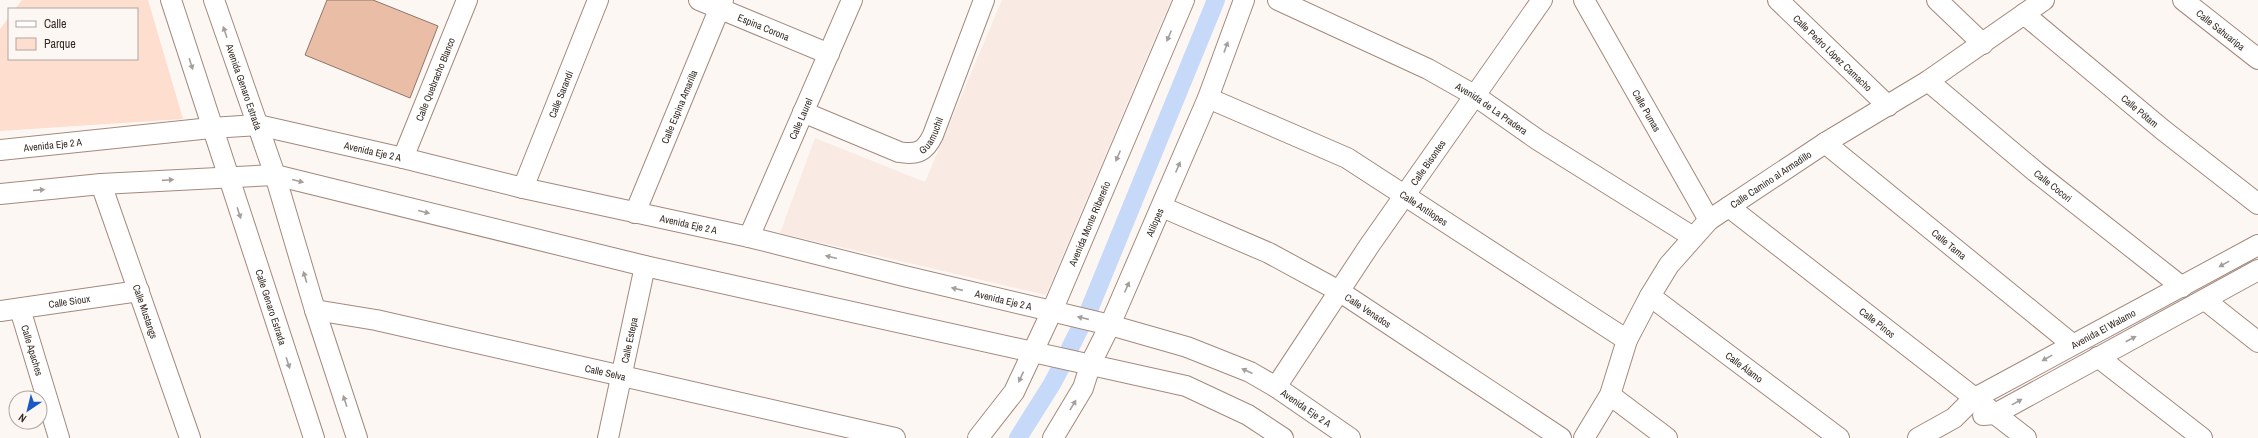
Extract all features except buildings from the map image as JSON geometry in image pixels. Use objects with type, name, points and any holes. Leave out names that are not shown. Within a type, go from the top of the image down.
[{"type":"street","points":[[171,0],[227,176]]},
{"type":"street","name":"Avenida Genaro Estrada","points":[[214,0],[275,175]]},
{"type":"street","name":"Calle Quebracho Blanco","points":[[403,158],[467,0]]},
{"type":"street","name":"Calle Sarandí","points":[[523,188],[598,0]]},
{"type":"street","name":"Espina Corona","points":[[699,0],[721,4],[829,54]]},
{"type":"street","name":"Calle Laurel","points":[[749,236],[852,0]]},
{"type":"street","name":"Guamuchil","points":[[803,112],[899,152],[913,154],[921,152],[928,145],[984,0]]},
{"type":"street","name":"Avenida Monte Ribereño","points":[[978,438],[1014,392],[1052,311],[1184,0]]},
{"type":"street","name":"Atilopes","points":[[1053,438],[1083,388],[1091,363],[1110,325],[1162,207],[1208,98],[1244,0]]},
{"type":"street","name":"Avenida de La Pradera","points":[[1278,0],[1428,69],[1474,95],[1538,140],[1692,237]]},
{"type":"street","name":"Calle Bisontes","points":[[1276,387],[1339,291],[1474,95],[1542,0]]},
{"type":"street","name":"Calle Pumas","points":[[1584,0],[1709,220]]},
{"type":"street","name":"Calle Pedro López Camacho","points":[[1778,0],[1888,106]]},
{"type":"street","points":[[1938,0],[1983,44]]},
{"type":"street","name":"Calle Camino al Armadillo","points":[[1584,438],[1610,394],[1627,340],[1650,296],[1669,265],[1692,237],[1709,220],[1825,143],[1928,81],[2044,0]]},
{"type":"street","name":"Calle Sahuaripa","points":[[2183,0],[2258,59]]},
{"type":"street","name":"Calle Espina Amarilla","points":[[636,213],[721,4]]},
{"type":"street","name":"Calle Pótam","points":[[2024,14],[2163,130],[2258,204]]},
{"type":"street","name":"Calle Cocori","points":[[1928,81],[2036,172],[2182,287]]},
{"type":"street","name":"Calle Antilopes","points":[[1208,98],[1347,158],[1627,340]]},
{"type":"street","name":"Avenida Eje 2 A","points":[[0,150],[211,128],[258,125],[403,158],[523,188],[749,236],[904,276],[1110,325],[1218,358],[1250,372],[1276,387],[1350,438]]},
{"type":"street","name":"Calle Tama","points":[[1825,143],[2072,344]]},
{"type":"street","points":[[275,175],[315,310],[357,438]]},
{"type":"street","points":[[0,194],[101,184],[227,176],[275,175],[645,266],[1091,363],[1186,386],[1248,415],[1283,438]]},
{"type":"street","name":"Calle Genaro Estrada","points":[[227,176],[314,438]]},
{"type":"street","name":"Calle Mustangs","points":[[101,184],[190,438]]},
{"type":"street","name":"Calle Venados","points":[[1162,207],[1269,253],[1339,291],[1561,438]]},
{"type":"street","name":"Calle Pinos","points":[[1729,207],[1973,399],[2026,438]]},
{"type":"street","name":"Avenida El Walamo","points":[[1918,438],[1954,418],[1973,399],[2072,344],[2182,287],[2258,245]]},
{"type":"street","name":"Calle Estepa","points":[[608,438],[645,266]]},
{"type":"street","name":"Avenida El Walamo","points":[[1954,418],[1995,414],[2258,270]]},
{"type":"street","name":"Calle Sioux","points":[[0,311],[139,291]]},
{"type":"street","name":"Calle Álamo","points":[[1650,296],[1839,438]]},
{"type":"street","points":[[2205,300],[2258,342]]},
{"type":"street","name":"Calle Apaches","points":[[20,309],[59,438]]},
{"type":"street","name":"Calle Selva","points":[[315,310],[376,320],[895,438]]},
{"type":"street","points":[[2098,357],[2202,438]]},
{"type":"street","points":[[1610,394],[1667,438]]},
{"type":"shaded area","points":[[1002,0],[1171,0],[1046,295],[780,233],[815,138],[925,182]]},
{"type":"green space","points":[[22,0],[148,0],[183,119],[0,131],[0,29],[8,18],[8,60],[138,60],[138,8],[16,8]]},
{"type":"waterway","points":[[1089,310],[1216,0]]},
{"type":"waterway","points":[[1070,348],[1080,328]]},
{"type":"waterway","points":[[1018,438],[1061,367]]}]
